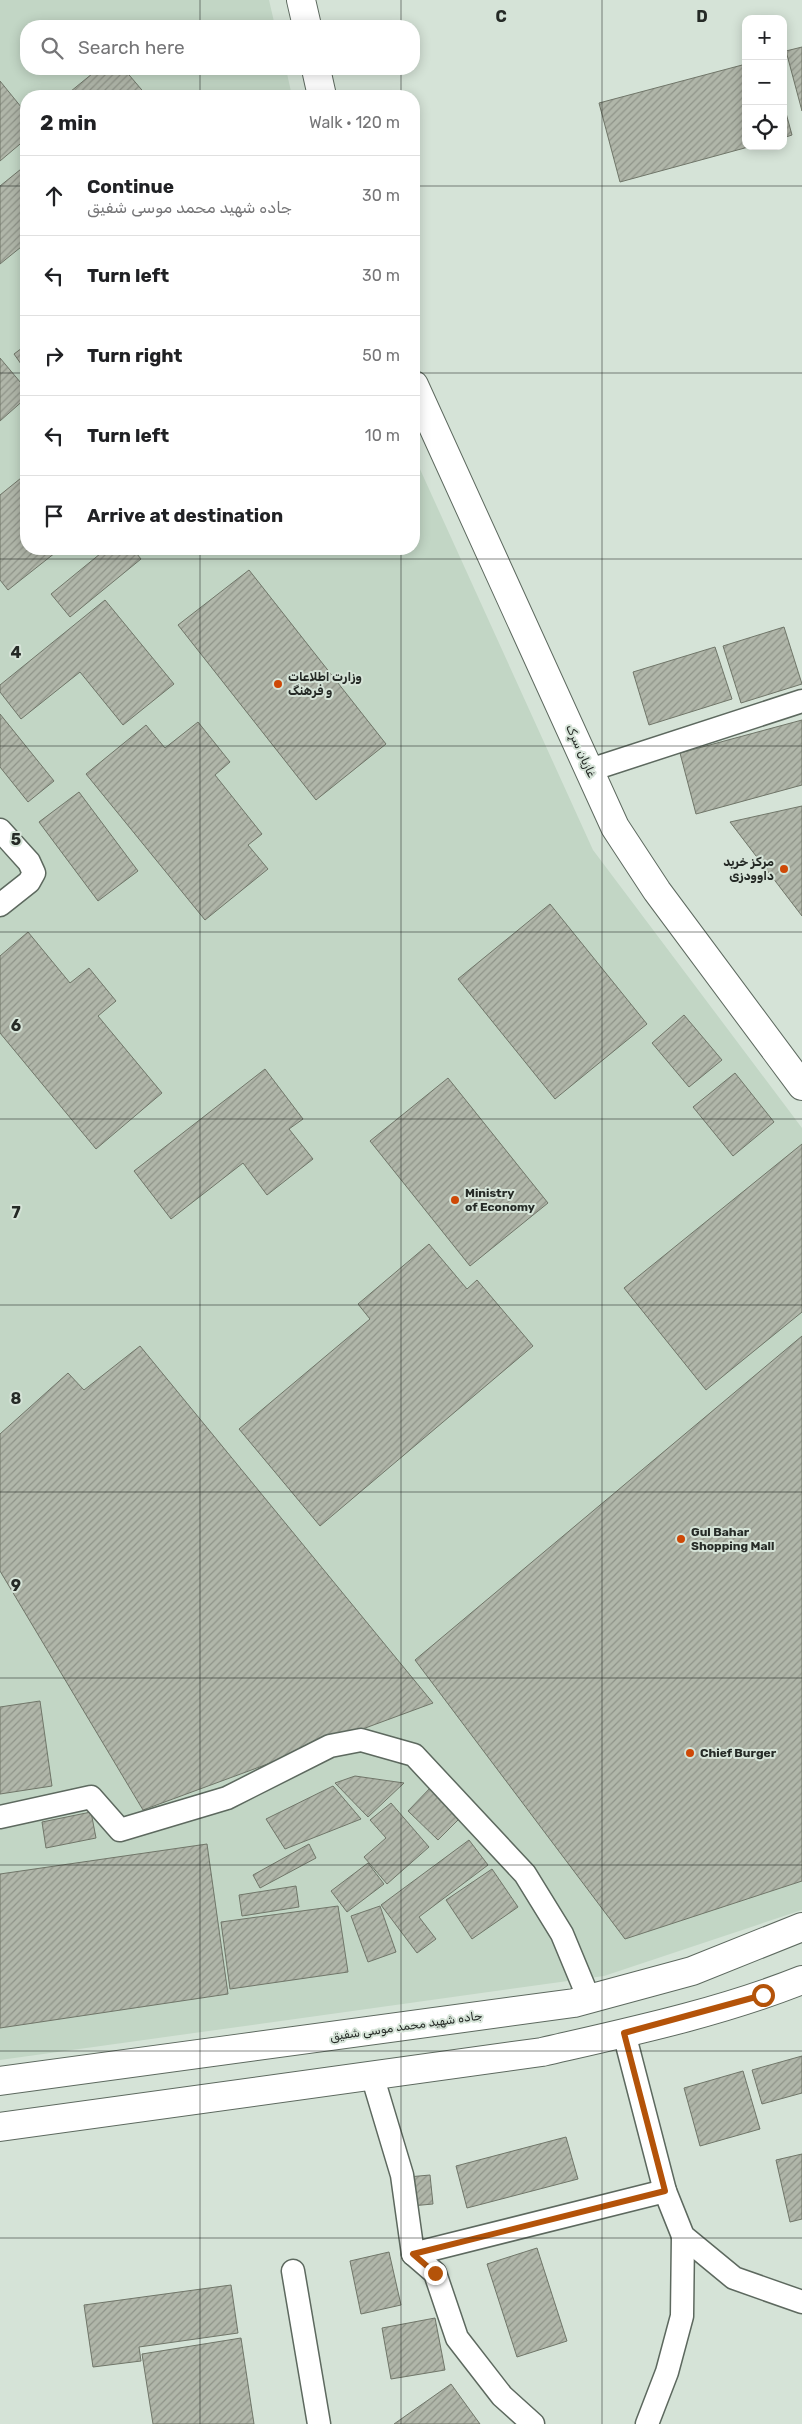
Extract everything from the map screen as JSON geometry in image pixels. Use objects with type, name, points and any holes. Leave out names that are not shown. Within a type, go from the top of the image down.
[{"type":"main road","points":[[301,0],[305,20]]},
{"type":"main road","points":[[317,75],[321,90]]},
{"type":"main road","name":"غازیان سړک","points":[[420,398],[615,827],[657,891],[802,1086]]},
{"type":"main road","name":"جاده شهید محمد موسی شفیق","points":[[0,2081],[544,2008],[589,2000],[692,1971],[802,1927]]},
{"type":"main road","points":[[0,2127],[542,2052],[624,2033],[763,1995],[802,1980]]},
{"type":"lane","points":[[590,770],[802,701]]},
{"type":"lane","points":[[0,830],[29,862],[34,872],[29,882],[0,905]]},
{"type":"lane","points":[[0,1817],[91,1797],[120,1830],[227,1798],[330,1746],[361,1740],[414,1755],[525,1874],[562,1934],[589,2000]]},
{"type":"lane","points":[[624,2033],[665,2191],[683,2236],[682,2316],[667,2372],[647,2424]]},
{"type":"lane","points":[[372,2075],[402,2175],[413,2254],[435,2273],[457,2338],[502,2396],[533,2424]]},
{"type":"lane","points":[[413,2254],[665,2191]]},
{"type":"lane","points":[[683,2236],[734,2278],[802,2302]]},
{"type":"lane","points":[[292,2271],[319,2424]]},
{"type":"shaded area","points":[[0,0],[269,0],[274,20],[20,20],[20,75],[287,75],[291,90],[20,90],[20,555],[420,555],[420,469],[593,850],[802,1128],[802,1910],[604,1976],[0,2060]]},
{"type":"building","points":[[802,47],[802,111],[787,55],[787,51]]},
{"type":"building","points":[[742,65],[742,149],[620,182],[599,103]]},
{"type":"building","points":[[91,75],[129,75],[142,90],[72,90]]},
{"type":"building","points":[[0,81],[20,106],[20,144],[0,161]]},
{"type":"building","points":[[787,117],[792,135],[787,137]]},
{"type":"building","points":[[20,170],[20,248],[0,264],[0,186]]},
{"type":"building","points":[[20,350],[20,362],[14,354]]},
{"type":"building","points":[[0,358],[20,382],[20,403],[0,421]]},
{"type":"building","points":[[20,479],[20,555],[52,555],[8,590],[0,580],[0,495]]},
{"type":"building","points":[[99,555],[138,555],[141,559],[70,617],[51,594]]},
{"type":"building","points":[[249,570],[386,744],[316,800],[178,625]]},
{"type":"building","points":[[105,600],[174,684],[123,725],[80,672],[21,719],[0,692],[0,685]]},
{"type":"building","points":[[784,627],[802,684],[741,703],[723,646]]},
{"type":"building","points":[[715,647],[732,699],[649,725],[633,672]]},
{"type":"building","points":[[0,714],[54,781],[28,802],[0,767]]},
{"type":"building","points":[[802,720],[802,785],[696,814],[680,753]]},
{"type":"building","points":[[198,722],[230,762],[215,775],[262,834],[248,845],[268,869],[205,920],[86,774],[146,725],[165,748]]},
{"type":"building","points":[[79,792],[138,871],[98,901],[39,822]]},
{"type":"building","name":"مرکز خرید داوودزی","points":[[802,806],[802,916],[730,822]]},
{"type":"building","points":[[550,904],[647,1024],[555,1099],[458,979]]},
{"type":"building","points":[[28,932],[70,983],[89,968],[116,1001],[98,1016],[162,1093],[96,1149],[0,1033],[0,956]]},
{"type":"building","points":[[684,1015],[722,1060],[689,1087],[652,1043]]},
{"type":"building","points":[[265,1069],[303,1119],[289,1129],[313,1159],[267,1195],[243,1163],[171,1219],[134,1171]]},
{"type":"building","points":[[735,1073],[774,1122],[733,1156],[693,1107]]},
{"type":"building","points":[[448,1078],[548,1203],[470,1266],[370,1141]]},
{"type":"building","points":[[802,1144],[802,1312],[706,1390],[624,1288]]},
{"type":"building","points":[[429,1244],[467,1289],[477,1280],[533,1346],[320,1526],[239,1429],[370,1319],[358,1304]]},
{"type":"building","name":"Gul Bahar Shopping Mall","points":[[802,1336],[802,1881],[625,1939],[415,1660]]},
{"type":"building","points":[[140,1346],[433,1703],[143,1810],[0,1571],[0,1434],[68,1373],[84,1390]]},
{"type":"building","points":[[40,1701],[52,1786],[0,1794],[0,1707]]},
{"type":"building","points":[[355,1776],[404,1783],[368,1817],[335,1783]]},
{"type":"building","points":[[333,1786],[361,1819],[285,1849],[266,1819]]},
{"type":"building","points":[[432,1786],[463,1815],[438,1840],[408,1811]]},
{"type":"building","points":[[391,1803],[429,1847],[387,1884],[364,1857],[386,1838],[370,1820]]},
{"type":"building","points":[[91,1812],[96,1838],[46,1848],[42,1822]]},
{"type":"building","points":[[469,1840],[488,1865],[419,1917],[436,1939],[417,1953],[381,1905]]},
{"type":"building","points":[[207,1844],[228,1994],[0,2028],[0,1874]]},
{"type":"building","points":[[309,1844],[316,1858],[260,1888],[253,1875]]},
{"type":"building","points":[[368,1863],[384,1884],[347,1912],[331,1891]]},
{"type":"building","points":[[492,1869],[518,1907],[472,1939],[446,1900]]},
{"type":"building","points":[[296,1886],[299,1907],[242,1916],[239,1895]]},
{"type":"building","points":[[338,1906],[348,1972],[230,1989],[221,1922]]},
{"type":"building","points":[[380,1906],[396,1952],[368,1962],[351,1916]]},
{"type":"building","points":[[802,2056],[802,2093],[762,2104],[752,2070]]},
{"type":"building","points":[[743,2071],[760,2129],[700,2146],[684,2088]]},
{"type":"building","points":[[566,2137],[578,2179],[467,2208],[456,2166]]},
{"type":"building","points":[[802,2154],[802,2219],[790,2222],[776,2160]]},
{"type":"building","points":[[430,2175],[433,2204],[411,2206],[408,2177]]},
{"type":"building","points":[[537,2248],[567,2341],[517,2357],[487,2264]]},
{"type":"building","points":[[389,2252],[401,2305],[361,2314],[350,2261]]},
{"type":"building","points":[[231,2285],[238,2333],[139,2347],[141,2361],[93,2367],[84,2305]]},
{"type":"building","points":[[435,2318],[445,2370],[391,2379],[382,2328]]},
{"type":"building","points":[[241,2338],[254,2424],[153,2424],[142,2354]]},
{"type":"building","points":[[451,2384],[480,2424],[394,2424]]},
{"type":"place","name":"وزارت اطلاعات و فرهنگ","points":[[278,684]]},
{"type":"place","name":"مرکز خرید داوودزی","points":[[784,869]]},
{"type":"place","name":"Ministry of Economy","points":[[455,1200]]},
{"type":"place","name":"Gul Bahar Shopping Mall","points":[[681,1539]]},
{"type":"place","name":"Chief Burger","points":[[690,1753]]},
{"type":"route","points":[[435,2273],[413,2254],[665,2191],[624,2033],[763,1995]]}]
